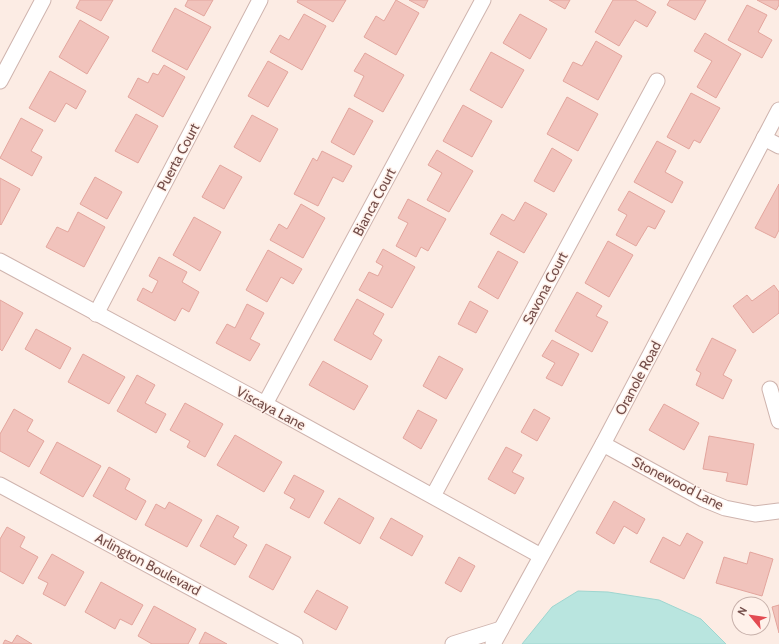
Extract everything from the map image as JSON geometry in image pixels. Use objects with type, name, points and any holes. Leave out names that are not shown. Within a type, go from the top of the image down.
[{"type":"street","points":[[0,81],[44,0]]},
{"type":"street","name":"Puerta Court","points":[[96,314],[260,0]]},
{"type":"street","name":"Bianca Court","points":[[265,404],[483,0]]},
{"type":"street","name":"Savona Court","points":[[433,496],[658,81]]},
{"type":"street","name":"Oranole Road","points":[[494,644],[603,444],[779,110]]},
{"type":"street","points":[[764,138],[779,146]]},
{"type":"street","name":"Viscaya Lane","points":[[0,261],[265,404],[541,556]]},
{"type":"street","points":[[770,389],[779,421]]},
{"type":"street","name":"Stonewood Lane","points":[[603,444],[703,499],[725,508],[755,514],[779,511]]},
{"type":"street","name":"Arlington Boulevard","points":[[0,485],[295,644]]},
{"type":"street","points":[[453,644],[501,629]]},
{"type":"water","points":[[578,591],[608,592],[659,600],[701,619],[726,644],[522,644],[552,607]]},
{"type":"building","points":[[80,0],[113,0],[101,21],[76,8]]},
{"type":"building","points":[[188,0],[213,0],[204,16],[185,6]]},
{"type":"building","points":[[298,0],[346,0],[333,22],[297,2]]},
{"type":"building","points":[[396,0],[419,13],[396,55],[364,37],[376,16],[384,21]]},
{"type":"building","points":[[409,0],[428,0],[424,8]]},
{"type":"building","points":[[549,0],[570,0],[565,9]]},
{"type":"building","points":[[613,0],[635,0],[656,12],[647,27],[635,20],[619,46],[595,32]]},
{"type":"building","points":[[670,0],[706,0],[695,20],[667,5]]},
{"type":"building","points":[[757,0],[779,0],[779,5],[776,10]]},
{"type":"building","points":[[747,5],[767,15],[758,32],[772,40],[762,58],[728,40]]},
{"type":"building","points":[[175,8],[211,27],[187,70],[152,51]]},
{"type":"building","points":[[304,14],[326,26],[302,70],[270,52],[280,35],[289,40]]},
{"type":"building","points":[[520,14],[547,29],[530,59],[503,43]]},
{"type":"building","points":[[80,20],[109,37],[87,74],[59,57]]},
{"type":"building","points":[[705,33],[741,54],[716,98],[697,87],[712,61],[694,51]]},
{"type":"building","points":[[596,41],[622,56],[598,100],[563,81],[573,62],[582,66]]},
{"type":"building","points":[[491,52],[524,70],[502,108],[470,90]]},
{"type":"building","points":[[365,53],[404,75],[383,112],[354,96],[364,76],[354,71]]},
{"type":"building","points":[[268,61],[288,72],[268,107],[248,96]]},
{"type":"building","points":[[164,65],[185,77],[163,117],[128,97],[138,78],[148,83],[153,73],[158,75]]},
{"type":"building","points":[[50,71],[86,91],[76,109],[66,103],[55,122],[29,108]]},
{"type":"building","points":[[691,93],[720,108],[700,143],[694,140],[689,149],[667,137]]},
{"type":"building","points":[[567,97],[598,114],[578,151],[547,134]]},
{"type":"building","points":[[463,105],[492,121],[472,157],[443,141]]},
{"type":"building","points":[[349,108],[373,121],[354,155],[331,142]]},
{"type":"building","points":[[136,114],[158,126],[138,163],[115,151]]},
{"type":"building","points":[[252,115],[278,129],[260,162],[234,147]]},
{"type":"building","points":[[21,118],[43,130],[31,151],[42,157],[32,176],[0,158]]},
{"type":"building","points":[[657,141],[676,151],[665,172],[683,182],[672,203],[634,182]]},
{"type":"building","points":[[552,148],[572,160],[554,192],[534,181]]},
{"type":"building","points":[[437,150],[473,171],[449,212],[427,200],[442,173],[428,165]]},
{"type":"building","points":[[322,151],[352,166],[343,182],[333,177],[318,206],[294,194],[313,158],[317,161]]},
{"type":"building","points":[[220,165],[242,177],[224,209],[202,197]]},
{"type":"building","points":[[95,177],[122,192],[107,219],[80,204]]},
{"type":"building","points":[[0,178],[20,189],[1,225],[0,224]]},
{"type":"building","points":[[779,184],[779,230],[775,238],[755,228]]},
{"type":"building","points":[[629,191],[665,211],[655,229],[648,226],[636,246],[616,235],[627,215],[618,210]]},
{"type":"building","points":[[408,199],[446,219],[428,251],[421,247],[416,257],[396,246],[408,223],[398,218]]},
{"type":"building","points":[[525,202],[547,214],[524,253],[490,234],[502,214],[514,221]]},
{"type":"building","points":[[301,204],[325,218],[303,258],[270,240],[279,224],[287,229]]},
{"type":"building","points":[[78,212],[105,227],[84,267],[46,247],[57,227],[68,232]]},
{"type":"building","points":[[194,217],[221,232],[200,271],[173,255]]},
{"type":"building","points":[[608,241],[633,255],[609,297],[585,283]]},
{"type":"building","points":[[383,249],[415,267],[392,308],[359,290],[369,272],[378,276],[383,266],[376,262]]},
{"type":"building","points":[[268,250],[302,269],[293,284],[281,277],[267,302],[246,290]]},
{"type":"building","points":[[498,251],[518,262],[498,299],[478,287]]},
{"type":"building","points":[[159,257],[187,272],[182,282],[199,292],[189,312],[182,308],[175,321],[137,300],[143,288],[152,293],[158,281],[149,276]]},
{"type":"building","points":[[774,285],[779,292],[779,313],[753,333],[733,306],[747,295],[752,301]]},
{"type":"building","points":[[577,292],[602,306],[596,316],[608,322],[592,352],[555,331]]},
{"type":"building","points":[[357,299],[384,314],[373,334],[382,340],[371,360],[334,340]]},
{"type":"building","points":[[0,300],[23,313],[2,351],[0,349]]},
{"type":"building","points":[[470,301],[488,311],[476,333],[458,324]]},
{"type":"building","points":[[247,304],[264,313],[250,339],[260,344],[250,361],[216,343],[227,324],[235,328]]},
{"type":"building","points":[[36,329],[71,348],[60,369],[25,349]]},
{"type":"building","points":[[712,338],[736,350],[723,375],[732,380],[723,399],[696,385],[701,373],[696,370]]},
{"type":"building","points":[[552,340],[579,354],[562,386],[546,378],[555,363],[542,356]]},
{"type":"building","points":[[83,354],[125,377],[109,404],[68,382]]},
{"type":"building","points":[[439,356],[463,369],[446,399],[423,386]]},
{"type":"building","points":[[323,361],[368,386],[354,410],[309,385]]},
{"type":"building","points":[[137,375],[155,385],[145,403],[166,414],[156,433],[117,411]]},
{"type":"building","points":[[185,403],[223,424],[205,457],[187,447],[190,441],[170,430]]},
{"type":"building","points":[[664,404],[699,423],[684,450],[649,430]]},
{"type":"building","points":[[14,409],[33,420],[27,431],[44,441],[29,467],[0,451],[0,434]]},
{"type":"building","points":[[534,409],[550,418],[537,441],[521,432]]},
{"type":"building","points":[[418,410],[437,420],[421,449],[403,438]]},
{"type":"building","points":[[235,435],[282,462],[264,492],[217,465]]},
{"type":"building","points":[[709,436],[754,444],[747,485],[726,481],[728,473],[703,469]]},
{"type":"building","points":[[57,442],[101,466],[83,497],[40,473]]},
{"type":"building","points":[[506,447],[522,455],[512,472],[524,478],[515,494],[488,479]]},
{"type":"building","points":[[109,467],[130,479],[125,489],[146,501],[136,520],[93,496]]},
{"type":"building","points":[[294,475],[324,491],[309,518],[290,508],[295,499],[284,493]]},
{"type":"building","points":[[339,498],[374,518],[360,544],[324,523]]},
{"type":"building","points":[[614,501],[645,519],[637,534],[624,526],[614,544],[596,533]]},
{"type":"building","points":[[169,502],[202,520],[187,547],[145,525],[156,504],[165,509]]},
{"type":"building","points":[[217,515],[239,527],[233,537],[247,545],[235,565],[200,546]]},
{"type":"building","points":[[391,518],[423,536],[412,556],[380,538]]},
{"type":"building","points":[[7,527],[25,537],[20,547],[38,557],[23,584],[0,571],[0,539]]},
{"type":"building","points":[[687,533],[703,542],[684,579],[650,562],[663,537],[680,546]]},
{"type":"building","points":[[266,544],[291,557],[273,590],[249,577]]},
{"type":"building","points":[[750,552],[773,559],[762,596],[716,583],[724,557],[747,564]]},
{"type":"building","points":[[52,554],[84,572],[65,606],[43,594],[48,583],[38,578]]},
{"type":"building","points":[[459,557],[475,566],[461,592],[445,583]]},
{"type":"building","points":[[101,582],[143,605],[132,625],[120,619],[115,629],[85,612]]},
{"type":"building","points":[[317,590],[348,607],[336,630],[304,612]]},
{"type":"building","points":[[779,605],[779,633],[772,607]]},
{"type":"building","points":[[154,606],[196,629],[188,644],[152,644],[138,636]]},
{"type":"building","points":[[205,632],[227,644],[199,644]]},
{"type":"building","points":[[17,635],[32,644],[3,644],[5,640],[12,643]]}]
